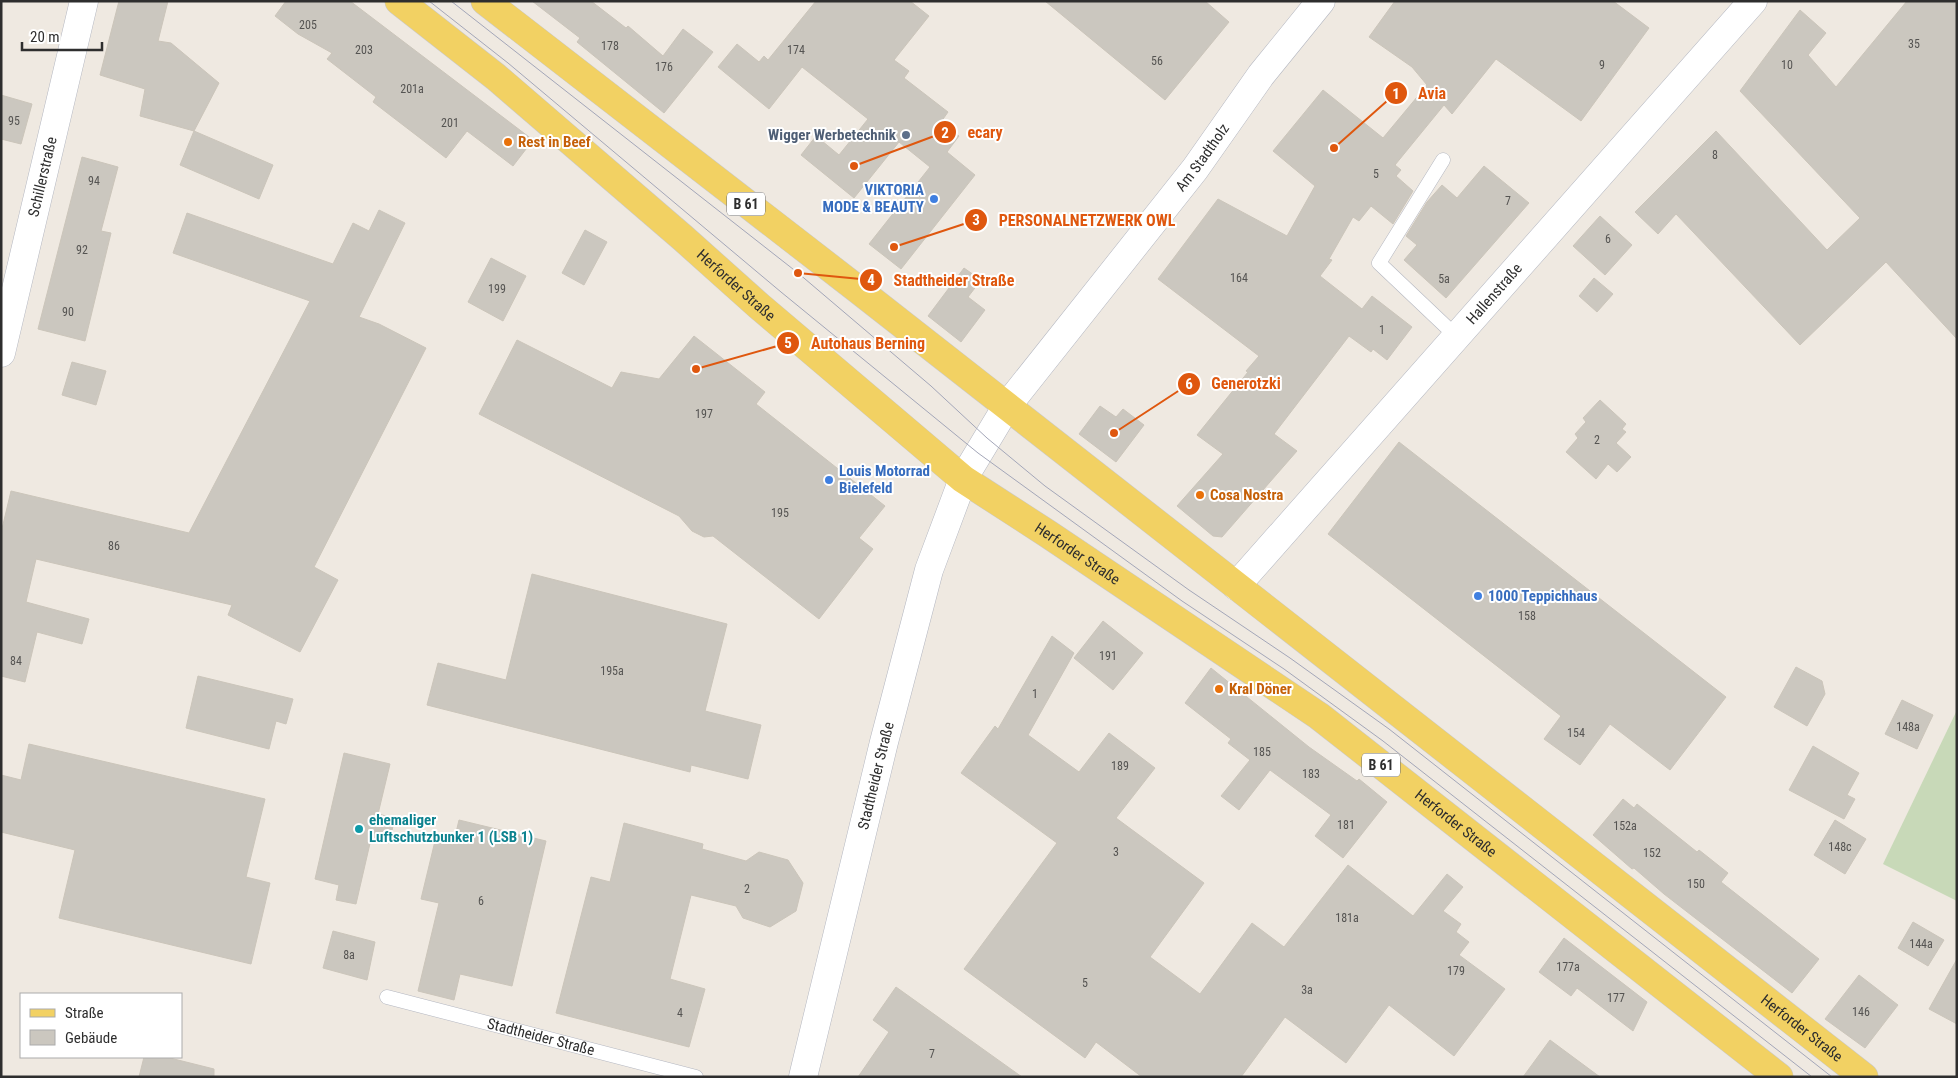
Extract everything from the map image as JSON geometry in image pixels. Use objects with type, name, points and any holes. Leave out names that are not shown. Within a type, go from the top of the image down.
[{"type":"main road","name":"Herforder Straße","points":[[398,1],[496,77],[759,306],[963,480],[1048,534],[1319,716],[1779,1077]]},
{"type":"main road","name":"Herforder Straße","points":[[485,1],[1007,406],[1864,1077]]},
{"type":"street","name":"Schillerstraße","points":[[4,328],[84,1]]},
{"type":"street","name":"Am Stadtholz","points":[[963,480],[1007,406],[1189,176],[1261,75],[1321,1]]},
{"type":"street","name":"Hallenstraße","points":[[1236,586],[1753,1]]},
{"type":"street","name":"Stadtheider Straße","points":[[803,1077],[884,742],[929,570],[963,480]]},
{"type":"lane","points":[[1443,160],[1379,263],[1457,337]]},
{"type":"lane","name":"Stadtheider Straße","points":[[387,997],[696,1077]]},
{"type":"green space","points":[[1957,710],[1957,901],[1883,864]]},
{"type":"building","points":[[119,1],[168,1],[158,41],[171,43],[219,83],[194,131],[140,116],[145,89],[100,75]]},
{"type":"building","points":[[286,1],[350,1],[533,140],[513,166],[467,131],[446,158],[373,102],[376,97],[327,59],[332,53],[298,34],[275,16]]},
{"type":"building","points":[[532,1],[591,1],[626,28],[628,26],[663,56],[683,29],[713,52],[664,113],[577,42],[580,38]]},
{"type":"building","points":[[816,1],[910,1],[929,16],[894,60],[909,71],[904,78],[948,112],[941,122],[959,136],[947,152],[975,175],[901,269],[869,244],[930,167],[899,142],[854,198],[801,155],[816,136],[839,155],[868,119],[802,67],[769,109],[718,67],[737,44],[759,62],[764,56],[768,60]]},
{"type":"building","points":[[1045,1],[1205,1],[1229,22],[1165,100]]},
{"type":"building","points":[[1395,1],[1613,1],[1649,28],[1581,121],[1496,59],[1452,114],[1444,105],[1395,165],[1401,170],[1396,176],[1413,191],[1393,224],[1371,206],[1359,221],[1353,217],[1329,259],[1332,260],[1320,276],[1362,309],[1372,296],[1412,327],[1387,360],[1373,349],[1371,352],[1349,336],[1274,434],[1297,451],[1222,537],[1213,536],[1177,506],[1223,454],[1197,435],[1259,356],[1158,279],[1218,199],[1287,236],[1315,186],[1273,151],[1323,90],[1383,138],[1427,85],[1412,67],[1369,37]]},
{"type":"building","points":[[1907,1],[1957,1],[1957,339],[1886,262],[1800,345],[1676,214],[1658,234],[1635,212],[1716,131],[1827,250],[1860,218],[1740,91],[1800,10],[1826,33],[1808,55],[1836,87]]},
{"type":"building","points":[[1,95],[32,104],[21,144],[1,139]]},
{"type":"building","points":[[194,131],[273,165],[259,199],[180,165]]},
{"type":"building","points":[[82,157],[118,167],[101,231],[111,233],[85,341],[38,329]]},
{"type":"building","points":[[1484,166],[1529,203],[1446,298],[1404,260],[1417,245],[1406,236],[1427,202],[1442,185],[1457,198]]},
{"type":"building","points":[[379,210],[405,223],[359,317],[379,324],[426,348],[314,567],[338,580],[300,652],[228,615],[232,605],[36,559],[26,602],[89,619],[82,644],[37,632],[25,682],[1,676],[1,533],[11,491],[189,533],[310,301],[173,253],[187,213],[333,264],[353,223],[369,231]]},
{"type":"building","points":[[1600,216],[1632,245],[1605,275],[1573,246]]},
{"type":"building","points":[[585,230],[607,242],[584,285],[562,273]]},
{"type":"building","points":[[491,258],[526,276],[503,321],[468,302]]},
{"type":"building","points":[[964,268],[981,280],[968,297],[985,310],[961,342],[928,316]]},
{"type":"building","points":[[1594,278],[1613,294],[1597,312],[1579,296]]},
{"type":"building","points":[[694,336],[765,392],[756,404],[885,506],[859,538],[873,549],[819,619],[713,536],[704,537],[692,531],[679,516],[479,414],[517,340],[612,388],[621,372],[659,379]]},
{"type":"building","points":[[72,362],[106,371],[96,405],[62,395]]},
{"type":"building","points":[[1600,400],[1626,424],[1622,429],[1626,432],[1616,443],[1631,457],[1617,472],[1608,464],[1596,479],[1566,452],[1578,438],[1575,434],[1586,422],[1583,418]]},
{"type":"building","points":[[1100,406],[1116,417],[1123,409],[1144,425],[1116,462],[1079,434]]},
{"type":"building","points":[[1399,442],[1726,697],[1670,770],[1610,724],[1580,765],[1544,739],[1561,716],[1328,534]]},
{"type":"building","points":[[532,574],[727,624],[705,711],[761,725],[748,779],[691,765],[690,772],[427,705],[438,663],[506,680]]},
{"type":"building","points":[[1103,621],[1143,653],[1113,690],[1074,658]]},
{"type":"building","points":[[1052,636],[1074,653],[1028,735],[1079,772],[1109,733],[1155,768],[1116,818],[1204,883],[1150,957],[1200,994],[1252,923],[1284,947],[1348,865],[1413,916],[1447,874],[1463,887],[1443,911],[1461,924],[1456,932],[1469,942],[1459,955],[1505,989],[1454,1056],[1389,1005],[1346,1063],[1285,1017],[1241,1077],[1142,1077],[1096,1042],[1085,1058],[964,969],[1057,843],[961,773],[995,726],[998,729]]},
{"type":"building","points":[[1796,667],[1822,681],[1825,694],[1807,726],[1774,707]]},
{"type":"building","points":[[1211,668],[1309,747],[1357,781],[1359,779],[1387,802],[1343,858],[1315,836],[1331,815],[1270,770],[1239,810],[1221,796],[1250,760],[1228,743],[1231,739],[1185,703]]},
{"type":"building","points":[[198,676],[293,699],[286,724],[276,721],[269,749],[186,728]]},
{"type":"building","points":[[1902,700],[1933,715],[1917,749],[1885,734]]},
{"type":"building","points":[[29,744],[265,799],[246,877],[270,883],[251,964],[59,918],[75,850],[1,832],[1,775],[21,780]]},
{"type":"building","points":[[1813,746],[1859,773],[1847,795],[1855,799],[1844,819],[1789,790]]},
{"type":"building","name":"ehemaliger Luftschutzbunker 1 (LSB 1)","points":[[344,753],[390,764],[378,814],[395,818],[389,843],[371,839],[356,904],[336,900],[339,885],[315,879]]},
{"type":"building","points":[[1623,799],[1634,808],[1637,804],[1697,852],[1699,850],[1728,873],[1721,882],[1819,959],[1792,993],[1664,894],[1634,868],[1632,869],[1593,835]]},
{"type":"building","points":[[459,820],[546,841],[512,986],[460,974],[454,1000],[418,991],[439,903],[421,899],[435,841],[453,845]]},
{"type":"building","points":[[1835,820],[1866,839],[1845,874],[1814,855]]},
{"type":"building","points":[[624,823],[703,844],[702,849],[746,861],[759,852],[788,860],[803,883],[796,911],[770,927],[743,918],[736,906],[691,895],[670,979],[705,989],[689,1047],[556,1013],[591,877],[610,882]]},
{"type":"building","points":[[1913,922],[1944,940],[1928,966],[1898,948]]},
{"type":"building","points":[[333,931],[375,942],[367,980],[323,968]]},
{"type":"building","points":[[1564,938],[1647,1002],[1633,1031],[1577,988],[1571,996],[1539,972]]},
{"type":"building","points":[[1957,959],[1957,1024],[1929,1009]]},
{"type":"building","points":[[1859,975],[1898,1005],[1865,1048],[1825,1019]]},
{"type":"building","points":[[896,987],[1022,1077],[858,1077],[889,1032],[873,1020]]},
{"type":"building","points":[[1550,1040],[1600,1077],[1523,1077]]},
{"type":"building","points":[[144,1058],[170,1058],[214,1069],[214,1077],[139,1077]]},
{"type":"tram line","points":[[429,1],[508,63],[781,292],[978,453],[1182,601],[1284,669],[1383,741],[1812,1077]]},
{"type":"tram line","points":[[451,1],[798,273],[931,386],[987,438],[1045,486],[1189,590],[1290,658],[1389,729],[1832,1077]]},
{"type":"place","name":"Wigger Werbetechnik","points":[[906,135]]},
{"type":"place","name":"Rest in Beef","points":[[508,142]]},
{"type":"place","name":"Avia","points":[[1334,148]]},
{"type":"place","name":"ecary","points":[[854,166]]},
{"type":"place","name":"VIKTORIA MODE & BEAUTY","points":[[934,199]]},
{"type":"place","name":"PERSONALNETZWERK OWL","points":[[894,247]]},
{"type":"place","name":"Stadtheider Straße","points":[[798,273]]},
{"type":"place","name":"Autohaus Berning","points":[[696,369]]},
{"type":"place","name":"Generotzki","points":[[1114,433]]},
{"type":"place","name":"Louis Motorrad Bielefeld","points":[[829,480]]},
{"type":"place","name":"Cosa Nostra","points":[[1200,495]]},
{"type":"place","name":"1000 Teppichhaus","points":[[1478,596]]},
{"type":"place","name":"Kral Döner","points":[[1219,689]]},
{"type":"place","name":"ehemaliger Luftschutzbunker 1 (LSB 1)","points":[[359,829]]}]
